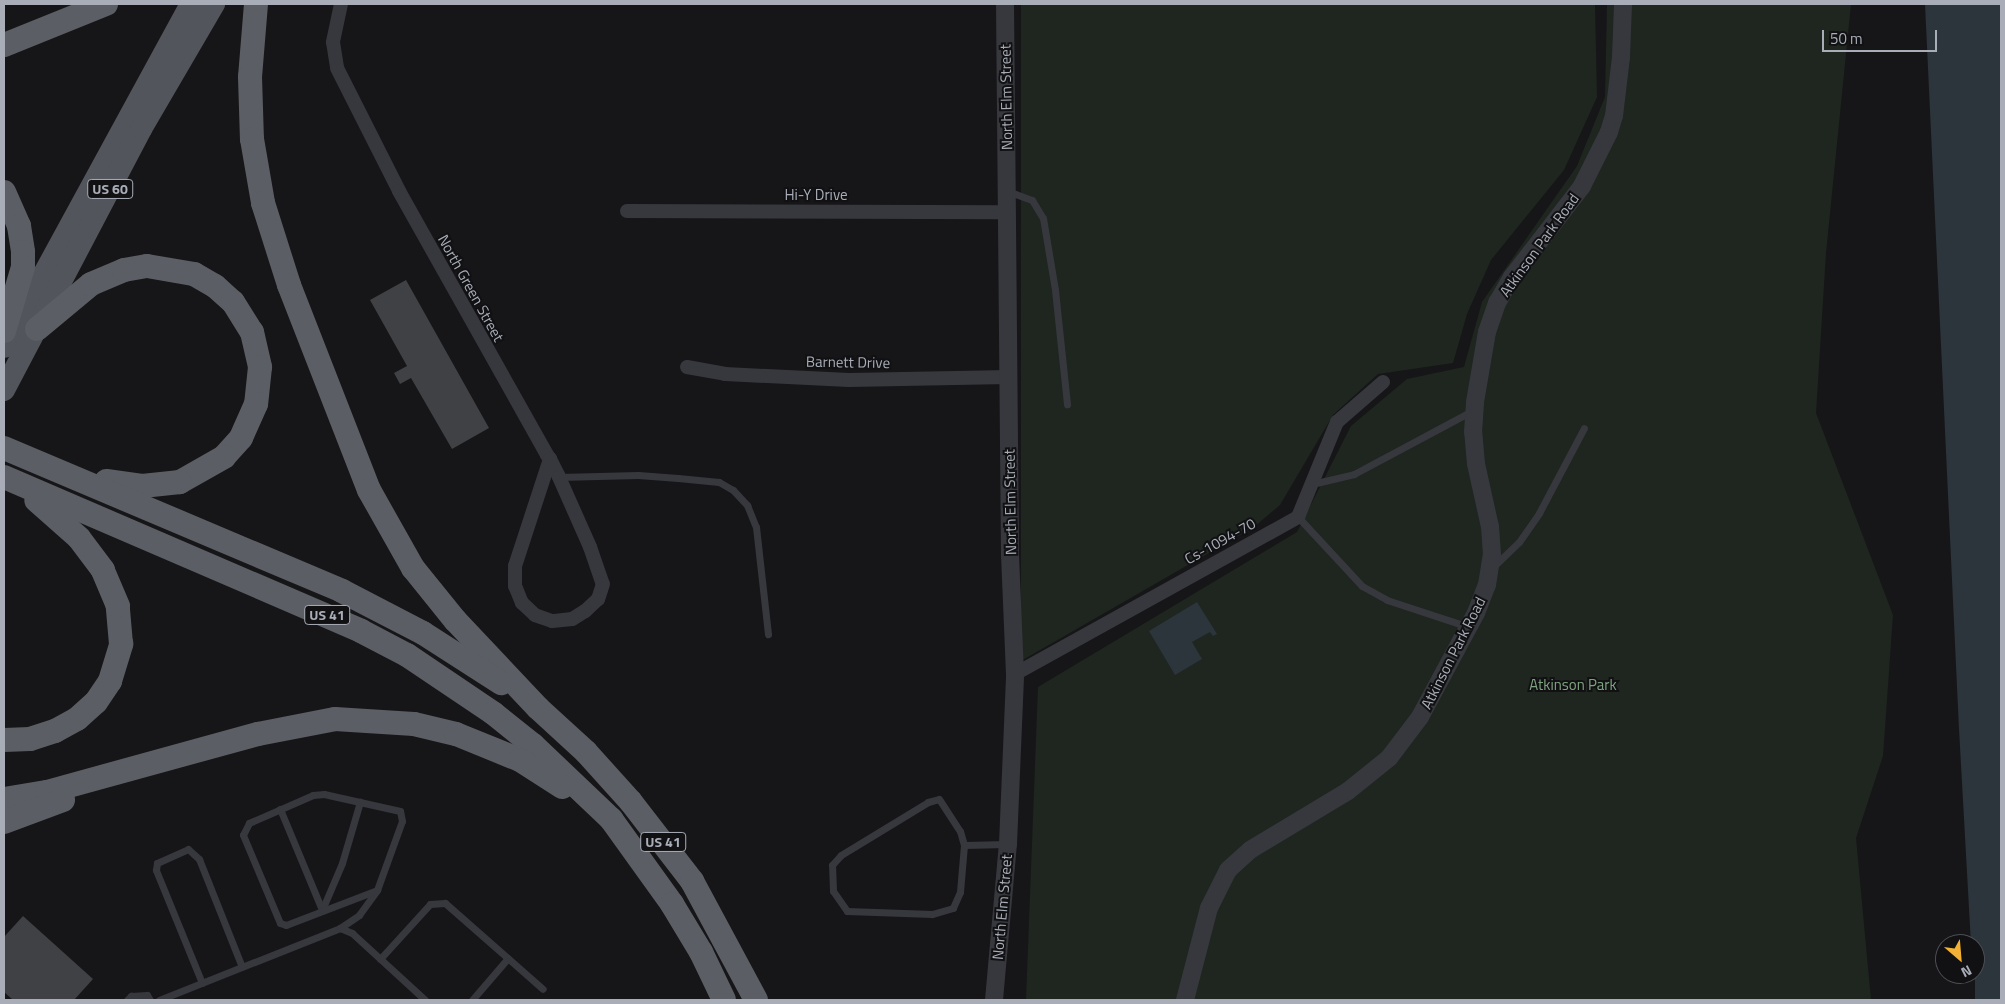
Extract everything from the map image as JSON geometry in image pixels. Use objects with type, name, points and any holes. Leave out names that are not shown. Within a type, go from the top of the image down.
[{"type":"highway","points":[[4,46],[106,4]]},
{"type":"highway","points":[[256,4],[250,77],[252,139],[263,203],[289,285],[352,450],[385,522],[413,568],[455,620],[538,708]]},
{"type":"highway","points":[[4,192],[19,226],[23,252],[23,267],[4,332]]},
{"type":"highway","points":[[36,329],[72,298],[102,278],[124,270],[147,266],[171,268],[194,274],[229,298],[246,321],[258,356],[259,392],[252,416],[241,438],[212,466],[180,482],[142,486],[54,469]]},
{"type":"highway","name":"US 41","points":[[4,448],[383,611],[462,656],[538,708],[592,759],[692,881],[756,1000]]},
{"type":"highway","points":[[4,477],[61,519],[96,559],[114,593],[121,632],[118,657],[110,681],[96,702],[77,719],[46,734],[4,740]]},
{"type":"highway","name":"US 41","points":[[4,477],[313,608],[407,655],[493,713],[533,745],[611,819],[672,904],[701,952],[724,1000]]},
{"type":"highway","points":[[4,800],[47,792],[301,724],[335,719],[414,724],[489,744],[520,760],[611,819]]},
{"type":"highway","points":[[4,822],[217,746]]},
{"type":"main road","name":"US 60","points":[[4,346],[191,4]]},
{"type":"main road","name":"US 60","points":[[8,383],[141,129],[214,4]]},
{"type":"street","name":"North Green Street","points":[[341,4],[333,42],[337,68],[352,101],[444,274],[550,459],[603,584],[598,600],[572,619],[552,621],[535,615],[522,603],[515,586],[516,566],[550,459]]},
{"type":"street","name":"North Elm Street","points":[[994,1000],[1008,844],[1015,674],[1010,554],[1005,4]]},
{"type":"street","name":"Atkinson Park Road","points":[[1185,1000],[1209,908],[1228,870],[1250,850],[1348,791],[1389,758],[1420,717],[1469,627],[1490,570],[1492,541],[1476,464],[1474,410],[1487,332],[1497,303],[1512,277],[1582,186],[1609,132],[1614,116],[1621,57],[1623,4]]},
{"type":"street","name":"Hi-Y Drive","points":[[627,211],[1006,212]]},
{"type":"street","name":"Barnett Drive","points":[[687,367],[726,374],[849,380],[1009,377]]},
{"type":"street","points":[[1298,517],[1337,422],[1383,382]]},
{"type":"street","name":"Cs-1094-70","points":[[1015,674],[1298,517]]},
{"type":"lane","points":[[1007,191],[1032,200],[1043,218],[1055,290],[1067,404]]},
{"type":"lane","points":[[1311,484],[1354,474],[1474,410]]},
{"type":"lane","points":[[1490,570],[1519,542],[1539,513],[1584,428]]},
{"type":"lane","points":[[559,478],[670,477],[719,482],[733,490],[747,505],[756,527],[768,634]]},
{"type":"lane","points":[[1298,517],[1362,586],[1387,600],[1469,627]]},
{"type":"lane","points":[[159,1000],[340,928],[359,915],[377,890],[402,816],[400,811],[324,794],[280,809],[249,823],[243,835],[280,923],[286,925],[377,890]]},
{"type":"lane","points":[[939,799],[960,831],[964,845],[960,892],[953,908],[932,914],[847,911],[834,891],[832,865],[841,854],[928,802],[939,799]]},
{"type":"lane","points":[[322,910],[342,863],[360,802]]},
{"type":"lane","points":[[280,809],[322,910]]},
{"type":"lane","points":[[964,845],[1008,844]]},
{"type":"lane","points":[[202,983],[156,870],[157,863],[188,849],[199,859],[242,967]]},
{"type":"lane","points":[[380,959],[430,904],[445,903],[543,989]]},
{"type":"lane","points":[[340,928],[352,933],[425,1000]]},
{"type":"lane","points":[[472,1000],[508,958]]},
{"type":"lane","points":[[127,1000],[131,996],[147,995],[150,1000]]},
{"type":"green space","points":[[1021,4],[1595,4],[1597,97],[1564,170],[1491,260],[1467,314],[1453,363],[1378,374],[1333,415],[1280,505],[1254,527],[1021,661]]},
{"type":"green space","name":"Atkinson Park","points":[[1607,4],[1851,4],[1826,253],[1816,413],[1893,615],[1883,756],[1856,838],[1871,1000],[1026,1000],[1038,687],[1297,532],[1351,426],[1407,379],[1464,367],[1482,302],[1577,166],[1605,97]]},
{"type":"shaded area","points":[[1925,4],[2001,4],[2001,1000],[1975,1000],[1975,984],[1985,984],[1985,934],[1970,934]]},
{"type":"shaded area","points":[[1197,602],[1217,634],[1213,636],[1210,632],[1192,642],[1202,659],[1175,675],[1149,631]]},
{"type":"building","points":[[406,280],[489,428],[452,449],[411,378],[400,384],[394,373],[407,366],[370,300]]},
{"type":"building","points":[[23,916],[93,979],[74,1000],[13,1000],[4,992],[4,937]]}]
